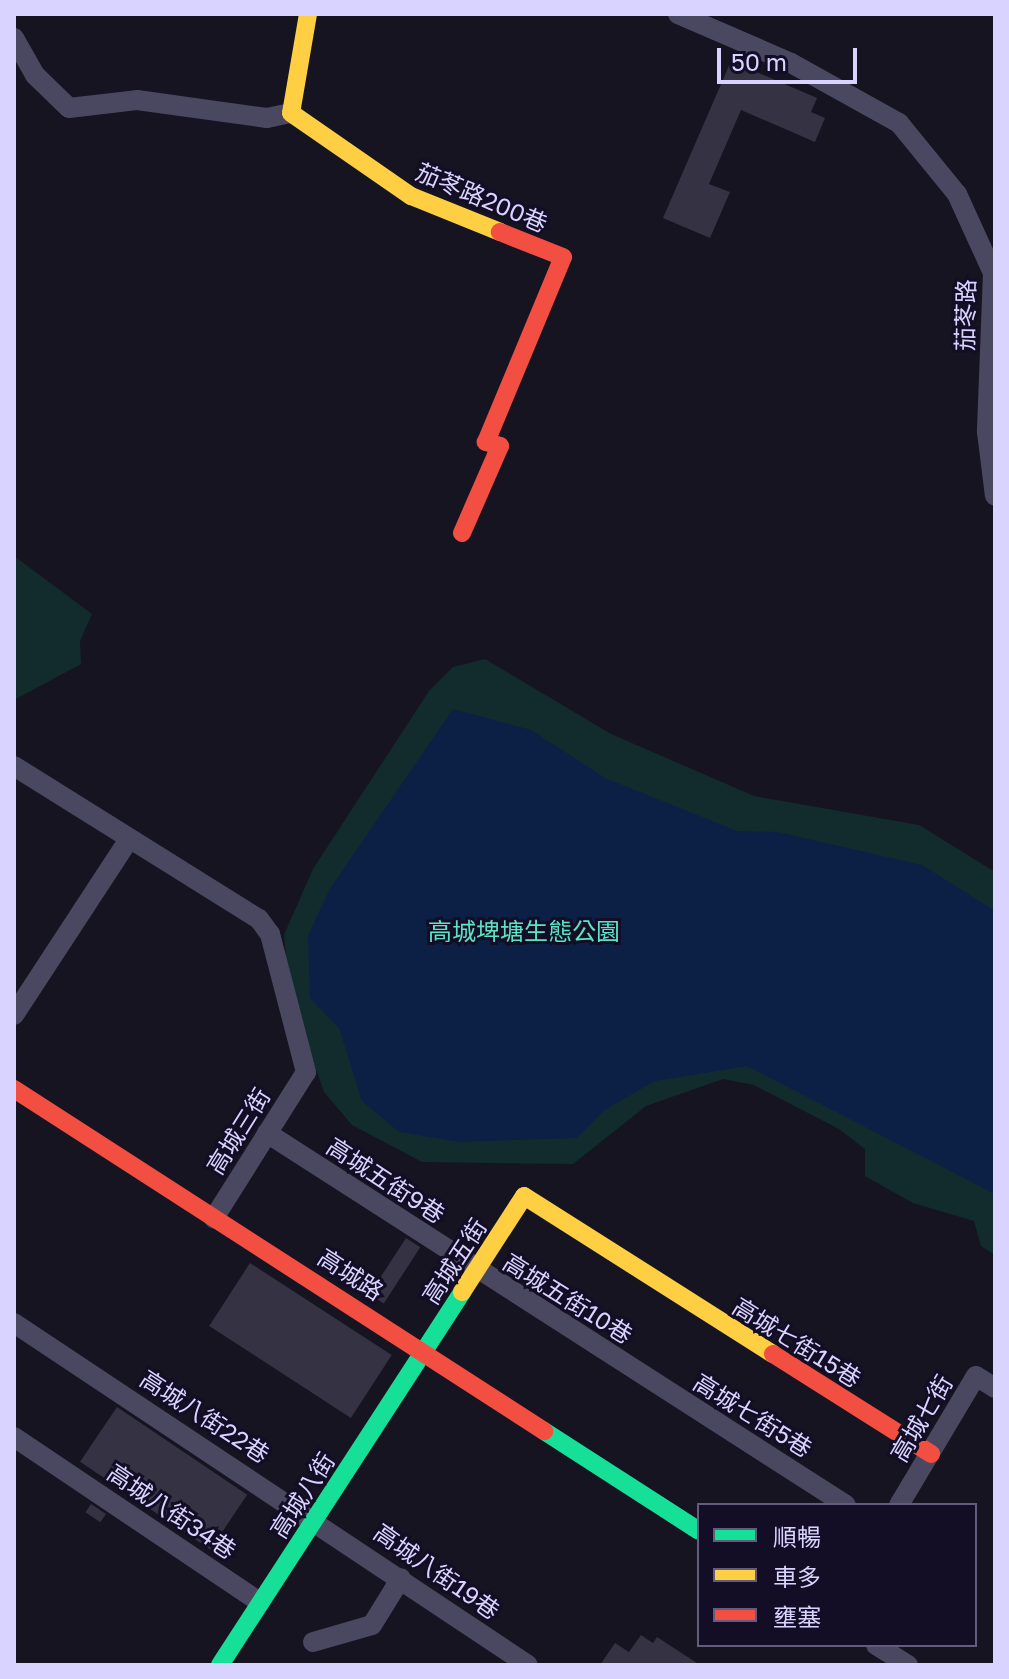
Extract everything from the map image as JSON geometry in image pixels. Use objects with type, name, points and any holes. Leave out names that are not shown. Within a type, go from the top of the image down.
[{"type":"street","points":[[14,38],[35,75],[69,108],[137,100],[267,118],[291,113],[308,14]]},
{"type":"street","name":"茄苳路","points":[[678,14],[791,63],[899,123],[957,194],[993,273],[987,432],[995,496]]},
{"type":"street","name":"茄苳路200巷","points":[[291,113],[411,196],[563,257],[486,442],[500,446],[462,533]]},
{"type":"street","points":[[14,766],[129,839],[14,1015]]},
{"type":"street","name":"高城三街","points":[[129,839],[259,919],[270,934],[306,1072],[214,1218]]},
{"type":"street","name":"高城路","points":[[14,1089],[697,1530]]},
{"type":"street","name":"高城五街9巷","points":[[267,1133],[476,1271]]},
{"type":"street","name":"高城五街","points":[[424,1352],[524,1196]]},
{"type":"street","name":"高城七街15巷","points":[[524,1196],[931,1454]]},
{"type":"street","name":"高城五街10巷","points":[[476,1271],[632,1369]]},
{"type":"street","name":"高城八街22巷","points":[[14,1323],[316,1519]]},
{"type":"street","name":"高城八街","points":[[220,1665],[424,1352]]},
{"type":"street","name":"高城七街5巷","points":[[632,1369],[843,1503]]},
{"type":"street","name":"高城七街","points":[[900,1503],[976,1376],[995,1388]]},
{"type":"street","name":"高城八街34巷","points":[[14,1437],[260,1602]]},
{"type":"street","name":"高城八街19巷","points":[[316,1519],[528,1665]]},
{"type":"street","points":[[313,1642],[372,1625],[401,1578]]},
{"type":"street","points":[[879,1647],[908,1665]]},
{"type":"green space","points":[[14,556],[92,614],[80,641],[81,664],[14,700]]},
{"type":"green space","name":"高城埤塘生態公園","points":[[485,659],[611,734],[754,796],[919,825],[995,872],[995,1255],[981,1246],[974,1221],[913,1203],[865,1176],[865,1149],[839,1129],[754,1085],[723,1079],[646,1106],[573,1164],[422,1162],[352,1125],[324,1092],[289,991],[284,935],[313,869],[429,691],[453,667]]},
{"type":"water","name":"高城埤塘生態公園","points":[[453,709],[531,730],[605,778],[737,831],[778,832],[922,865],[995,911],[995,1194],[747,1066],[655,1081],[606,1109],[577,1138],[459,1142],[399,1132],[362,1101],[339,1028],[310,998],[308,936],[329,890]]},
{"type":"building","points":[[731,61],[817,98],[811,112],[825,118],[815,142],[741,110],[709,184],[730,192],[710,238],[663,218]]},
{"type":"building","points":[[406,1238],[420,1247],[384,1303],[370,1294]]},
{"type":"building","points":[[250,1263],[392,1355],[351,1418],[209,1326]]},
{"type":"building","points":[[117,1407],[247,1495],[210,1550],[80,1462]]},
{"type":"building","points":[[91,1504],[106,1514],[100,1522],[85,1512]]},
{"type":"building","points":[[641,1635],[653,1643],[657,1637],[700,1665],[600,1665],[615,1643],[629,1652]]},
{"type":"traffic: fast","points":[[220,1665],[462,1292]]},
{"type":"traffic: fast","points":[[544,1431],[697,1530]]},
{"type":"traffic: slow","points":[[308,14],[291,113],[411,196],[500,232]]},
{"type":"traffic: slow","points":[[462,1292],[524,1196],[773,1354]]},
{"type":"traffic: jam","points":[[462,533],[500,446],[486,442],[563,257],[500,232]]},
{"type":"traffic: jam","points":[[14,1089],[544,1431]]},
{"type":"traffic: jam","points":[[773,1354],[931,1454]]}]
